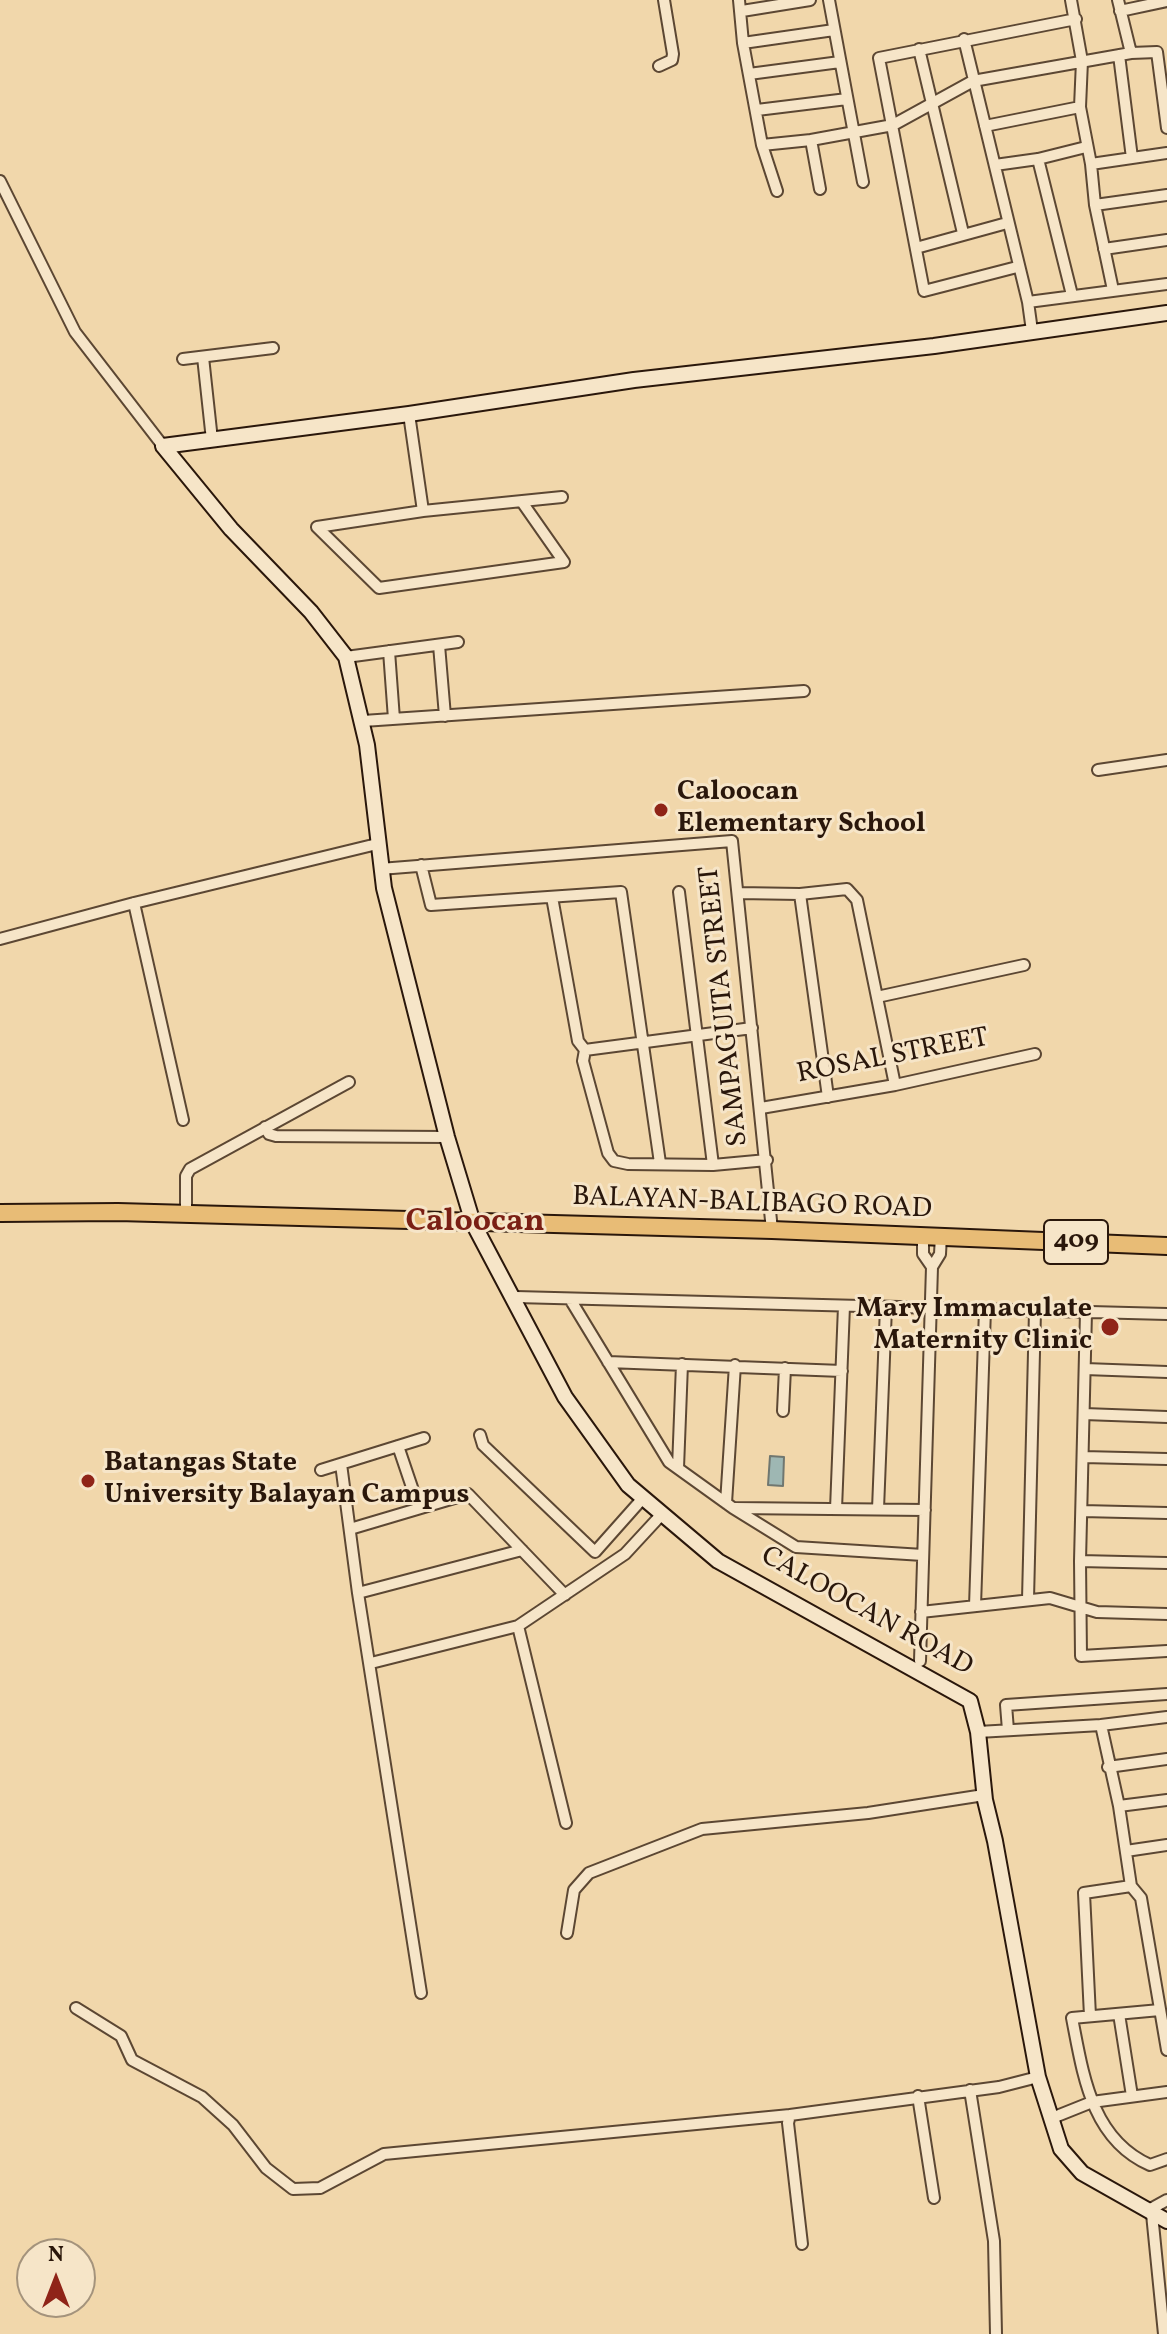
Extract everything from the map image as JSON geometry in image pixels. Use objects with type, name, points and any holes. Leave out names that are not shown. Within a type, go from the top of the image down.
[{"type":"main road","name":"BALAYAN-BALIBAGO ROAD","points":[[0,1213],[186,1214],[772,1230],[1167,1246]]},
{"type":"street","points":[[659,66],[672,60],[673,54],[664,0]]},
{"type":"street","points":[[777,191],[762,145],[743,43],[741,6],[810,0]]},
{"type":"street","points":[[829,0],[863,182]]},
{"type":"street","points":[[1071,0],[1082,61],[1080,107],[1095,205],[1113,290]]},
{"type":"street","points":[[1132,158],[1119,5],[1167,1]]},
{"type":"street","points":[[1017,267],[924,291],[879,58],[1076,19]]},
{"type":"street","points":[[743,43],[834,30]]},
{"type":"street","points":[[964,39],[1017,267],[1028,302],[1032,331]]},
{"type":"street","points":[[919,49],[963,233]]},
{"type":"street","points":[[762,145],[811,140],[893,125],[973,81],[1125,54],[1157,52],[1167,128]]},
{"type":"street","points":[[749,74],[840,62]]},
{"type":"street","points":[[757,110],[847,99]]},
{"type":"street","points":[[985,126],[1080,107]]},
{"type":"street","points":[[811,140],[820,189]]},
{"type":"street","points":[[995,165],[1038,159],[1086,147]]},
{"type":"street","points":[[1091,164],[1167,153]]},
{"type":"street","points":[[1038,159],[1072,295]]},
{"type":"street","points":[[0,181],[75,332],[231,529],[311,612],[346,657],[458,642]]},
{"type":"street","points":[[1095,205],[1167,195]]},
{"type":"street","points":[[916,248],[1007,223]]},
{"type":"street","points":[[1104,249],[1167,240]]},
{"type":"street","points":[[1028,302],[1167,284]]},
{"type":"street","points":[[163,446],[409,414],[634,380],[934,346],[1167,313]]},
{"type":"street","points":[[183,359],[273,348]]},
{"type":"street","points":[[203,357],[212,440]]},
{"type":"street","points":[[409,414],[423,511]]},
{"type":"street","points":[[522,502],[564,562],[379,588],[317,527],[423,511],[562,497]]},
{"type":"street","points":[[439,645],[445,716]]},
{"type":"street","points":[[389,651],[394,719]]},
{"type":"street","name":"CALOOCAN ROAD","points":[[346,657],[363,721],[380,869],[447,1137],[473,1223],[565,1397],[628,1485],[718,1561],[970,1701],[978,1732],[984,1795],[1038,2077],[1061,2149],[1082,2173],[1167,2221]]},
{"type":"street","points":[[363,721],[804,691]]},
{"type":"street","points":[[1098,770],[1167,760]]},
{"type":"street","name":"SAMPAGUITA STREET","points":[[380,869],[732,841],[772,1230]]},
{"type":"street","points":[[0,939],[377,844]]},
{"type":"street","points":[[421,865],[431,905],[621,892],[660,1163]]},
{"type":"street","points":[[738,893],[800,894],[847,889],[857,900],[895,1085]]},
{"type":"street","points":[[679,892],[713,1165]]},
{"type":"street","points":[[800,894],[828,1097]]},
{"type":"street","points":[[552,897],[578,1041],[585,1050],[583,1061],[608,1153],[614,1161],[628,1164],[713,1165],[767,1160]]},
{"type":"street","points":[[134,903],[183,1120]]},
{"type":"street","points":[[877,997],[1024,965]]},
{"type":"street","points":[[585,1050],[752,1028]]},
{"type":"street","name":"ROSAL STREET","points":[[761,1108],[895,1085],[1035,1054]]},
{"type":"street","points":[[186,1214],[186,1176],[190,1169],[349,1082]]},
{"type":"street","points":[[265,1127],[269,1134],[276,1136],[447,1137]]},
{"type":"street","points":[[923,1236],[923,1254],[932,1267]]},
{"type":"street","points":[[920,1661],[932,1267],[940,1254],[941,1236]]},
{"type":"street","points":[[516,1297],[1167,1314]]},
{"type":"street","points":[[570,1299],[669,1462],[796,1547],[923,1555]]},
{"type":"street","points":[[836,1509],[844,1306]]},
{"type":"street","points":[[878,1509],[886,1307]]},
{"type":"street","points":[[975,1606],[985,1309]]},
{"type":"street","points":[[1028,1599],[1035,1311]]},
{"type":"street","points":[[1086,1312],[1081,1656],[1167,1651]]},
{"type":"street","points":[[608,1362],[842,1371]]},
{"type":"street","points":[[678,1468],[682,1364]]},
{"type":"street","points":[[729,1505],[735,1365]]},
{"type":"street","points":[[783,1411],[785,1368]]},
{"type":"street","points":[[1085,1369],[1167,1372]]},
{"type":"street","points":[[1084,1414],[1167,1417]]},
{"type":"street","points":[[480,1435],[483,1445],[595,1552],[643,1498]]},
{"type":"street","points":[[321,1470],[424,1438]]},
{"type":"street","points":[[398,1446],[419,1508]]},
{"type":"street","points":[[1083,1457],[1167,1459]]},
{"type":"street","points":[[341,1464],[358,1593],[421,1993]]},
{"type":"street","points":[[350,1529],[468,1494],[565,1595]]},
{"type":"street","points":[[729,1505],[925,1510]]},
{"type":"street","points":[[1082,1511],[1167,1513]]},
{"type":"street","points":[[371,1663],[518,1626],[625,1554],[662,1514]]},
{"type":"street","points":[[358,1593],[522,1550]]},
{"type":"street","points":[[1080,1561],[1167,1563]]},
{"type":"street","points":[[921,1612],[1050,1598],[1097,1612],[1167,1614]]},
{"type":"street","points":[[518,1626],[566,1823]]},
{"type":"street","points":[[1008,1730],[1006,1705],[1167,1694]]},
{"type":"street","points":[[978,1732],[1101,1725],[1167,1717]]},
{"type":"street","points":[[1101,1725],[1119,1806],[1131,1886],[1141,1898],[1167,2050]]},
{"type":"street","points":[[1108,1767],[1167,1759]]},
{"type":"street","points":[[567,1933],[574,1890],[589,1873],[702,1829],[868,1813],[984,1795]]},
{"type":"street","points":[[1119,1806],[1167,1800]]},
{"type":"street","points":[[1126,1851],[1167,1845]]},
{"type":"street","points":[[1090,2016],[1084,1893],[1131,1886]]},
{"type":"street","points":[[76,2008],[121,2036],[132,2060],[202,2097],[233,2125],[266,2168],[293,2189],[320,2188],[384,2154],[790,2115],[999,2087],[1038,2077]]},
{"type":"street","points":[[1163,2015],[1119,2014],[1072,2018],[1085,2084],[1105,2128],[1121,2147],[1150,2165],[1166,2163]]},
{"type":"street","points":[[1119,2014],[1132,2096]]},
{"type":"street","points":[[970,2090],[994,2241],[996,2334]]},
{"type":"street","points":[[1052,2118],[1092,2102],[1167,2092]]},
{"type":"street","points":[[918,2096],[934,2198]]},
{"type":"street","points":[[790,2115],[788,2123],[802,2244]]},
{"type":"street","points":[[1164,2334],[1164,2291],[1149,2213],[1167,2200]]},
{"type":"water","points":[[770,1456],[784,1457],[783,1486],[768,1485]]},
{"type":"place","name":"Caloocan Elementary School","points":[[661,810]]},
{"type":"place","name":"Mary Immaculate Maternity Clinic","points":[[1110,1327]]},
{"type":"place","name":"Batangas State University Balayan Campus","points":[[88,1481]]},
{"type":"district","name":"Caloocan","points":[[475,1224]]}]
